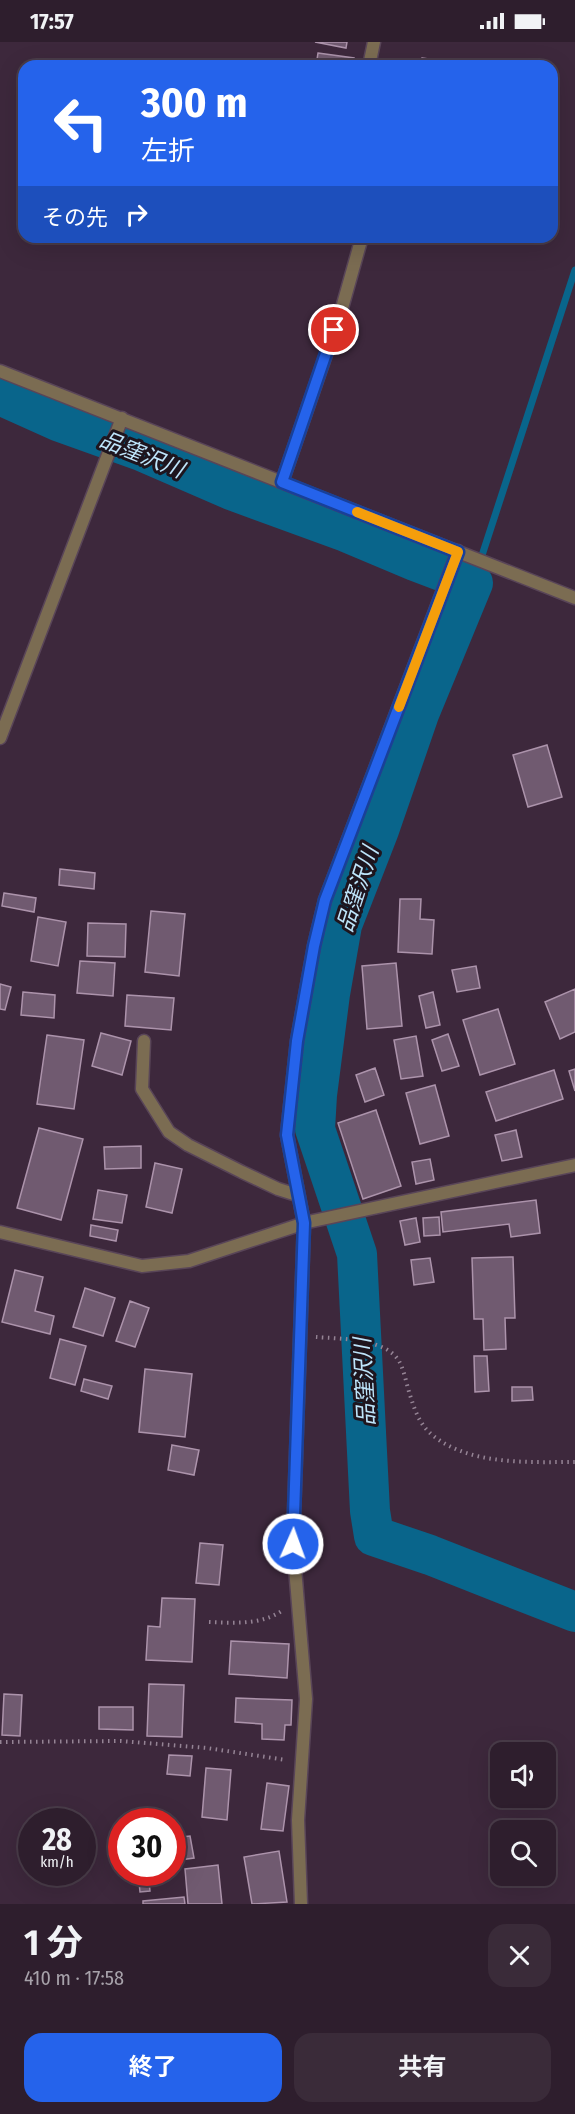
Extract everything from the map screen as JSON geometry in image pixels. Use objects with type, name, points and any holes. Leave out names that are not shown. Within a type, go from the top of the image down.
[{"type":"street","points":[[370,60],[374,42]]},
{"type":"street","points":[[282,482],[342,308],[360,243]]},
{"type":"street","points":[[0,371],[575,598]]},
{"type":"street","points":[[0,738],[122,418]]},
{"type":"street","points":[[301,1904],[298,1820],[306,1699],[293,1544],[304,1223],[287,1135],[297,1041],[322,912],[458,552]]},
{"type":"street","points":[[144,1041],[142,1089],[169,1132],[188,1145],[242,1172],[297,1195]]},
{"type":"street","points":[[0,1232],[142,1266],[189,1261],[304,1223],[575,1165]]},
{"type":"path","points":[[300,1336],[345,1339],[374,1343],[383,1347],[400,1361],[416,1414],[430,1433],[453,1448],[509,1462],[575,1462]]},
{"type":"path","points":[[209,1622],[253,1622],[272,1618],[286,1608],[298,1605]]},
{"type":"path","points":[[0,1742],[122,1741],[207,1748],[302,1761]]},
{"type":"building","points":[[315,42],[347,42],[346,48]]},
{"type":"building","points":[[318,53],[354,58],[354,60],[317,60]]},
{"type":"building","points":[[547,745],[562,797],[528,807],[513,755]]},
{"type":"building","points":[[60,869],[95,873],[94,889],[59,885]]},
{"type":"building","points":[[4,893],[36,898],[34,912],[2,906]]},
{"type":"building","points":[[400,899],[421,899],[420,919],[434,920],[432,954],[398,952]]},
{"type":"building","points":[[151,911],[185,914],[179,976],[145,972]]},
{"type":"building","points":[[38,917],[66,922],[58,966],[31,961]]},
{"type":"building","points":[[88,923],[126,924],[125,957],[87,956]]},
{"type":"building","points":[[80,961],[115,963],[113,996],[77,993]]},
{"type":"building","points":[[396,963],[402,1026],[367,1029],[362,966]]},
{"type":"building","points":[[476,966],[480,988],[457,992],[452,970]]},
{"type":"building","points":[[0,984],[11,987],[5,1010],[0,1009]]},
{"type":"building","points":[[575,989],[575,1032],[560,1039],[545,1002]]},
{"type":"building","points":[[23,992],[55,995],[54,1018],[21,1015]]},
{"type":"building","points":[[433,992],[440,1025],[426,1028],[419,996]]},
{"type":"building","points":[[127,995],[174,998],[171,1030],[125,1026]]},
{"type":"building","points":[[498,1009],[515,1064],[480,1075],[463,1020]]},
{"type":"building","points":[[101,1033],[131,1041],[122,1075],[92,1066]]},
{"type":"building","points":[[448,1034],[459,1066],[442,1071],[432,1040]]},
{"type":"building","points":[[47,1035],[84,1040],[74,1109],[37,1104]]},
{"type":"building","points":[[416,1036],[423,1076],[401,1079],[394,1040]]},
{"type":"building","points":[[375,1068],[384,1095],[365,1102],[356,1075]]},
{"type":"building","points":[[575,1069],[575,1091],[569,1071]]},
{"type":"building","points":[[554,1070],[563,1099],[496,1121],[486,1092]]},
{"type":"building","points":[[435,1085],[449,1136],[420,1144],[406,1093]]},
{"type":"building","points":[[376,1110],[401,1186],[363,1199],[338,1123]]},
{"type":"building","points":[[39,1128],[83,1139],[61,1220],[17,1208]]},
{"type":"building","points":[[516,1130],[522,1157],[502,1161],[495,1135]]},
{"type":"building","points":[[141,1146],[141,1168],[105,1169],[104,1147]]},
{"type":"building","points":[[430,1159],[434,1180],[416,1184],[412,1162]]},
{"type":"building","points":[[155,1163],[182,1169],[172,1213],[146,1207]]},
{"type":"building","points":[[98,1190],[127,1195],[122,1223],[93,1219]]},
{"type":"building","points":[[536,1200],[540,1233],[511,1237],[509,1224],[443,1232],[441,1212]]},
{"type":"building","points":[[439,1217],[440,1235],[424,1236],[423,1218]]},
{"type":"building","points":[[416,1218],[420,1242],[405,1245],[400,1221]]},
{"type":"building","points":[[91,1225],[118,1230],[116,1241],[90,1236]]},
{"type":"building","points":[[513,1257],[515,1318],[505,1318],[506,1349],[484,1350],[483,1319],[474,1319],[472,1258]]},
{"type":"building","points":[[430,1258],[434,1282],[414,1285],[411,1260]]},
{"type":"building","points":[[15,1270],[43,1277],[35,1311],[54,1316],[50,1334],[2,1322]]},
{"type":"building","points":[[85,1288],[115,1298],[103,1336],[73,1327]]},
{"type":"building","points":[[130,1301],[149,1308],[135,1347],[116,1341]]},
{"type":"building","points":[[60,1339],[86,1346],[75,1385],[50,1378]]},
{"type":"building","points":[[474,1356],[487,1356],[489,1391],[475,1392]]},
{"type":"building","points":[[145,1369],[192,1374],[185,1437],[139,1432]]},
{"type":"building","points":[[84,1379],[112,1386],[108,1399],[81,1391]]},
{"type":"building","points":[[512,1387],[532,1387],[533,1400],[512,1401]]},
{"type":"building","points":[[172,1445],[199,1450],[194,1475],[168,1470]]},
{"type":"building","points":[[200,1543],[223,1545],[219,1585],[196,1583]]},
{"type":"building","points":[[162,1598],[195,1599],[192,1662],[146,1660],[148,1626],[160,1627]]},
{"type":"building","points":[[231,1641],[289,1644],[287,1678],[229,1674]]},
{"type":"building","points":[[149,1684],[184,1685],[182,1737],[147,1736]]},
{"type":"building","points":[[4,1694],[22,1695],[20,1736],[2,1735]]},
{"type":"building","points":[[236,1698],[292,1700],[291,1725],[285,1725],[284,1740],[262,1739],[262,1724],[235,1722]]},
{"type":"building","points":[[99,1707],[133,1707],[133,1730],[99,1729]]},
{"type":"building","points":[[169,1755],[192,1756],[190,1776],[167,1774]]},
{"type":"building","points":[[206,1768],[231,1770],[227,1820],[202,1817]]},
{"type":"building","points":[[267,1783],[289,1786],[283,1831],[261,1829]]},
{"type":"building","points":[[186,1836],[190,1836],[194,1858],[186,1859]]},
{"type":"building","points":[[279,1851],[287,1902],[252,1904],[244,1857]]},
{"type":"building","points":[[218,1865],[222,1904],[188,1904],[186,1869]]},
{"type":"building","points":[[139,1886],[149,1886],[150,1891],[140,1892]]},
{"type":"building","points":[[184,1897],[185,1904],[143,1904],[143,1901]]},
{"type":"waterway","points":[[473,583],[575,270]]},
{"type":"waterway","name":"品窪沢川","points":[[0,395],[60,422],[141,451],[231,490],[346,532],[473,583],[419,714],[379,830],[342,925],[330,994],[315,1129],[357,1254],[370,1511],[374,1536],[430,1555],[575,1612]]},
{"type":"slow traffic","points":[[357,512],[458,552],[399,707]]},
{"type":"route","points":[[293,1544],[304,1223],[287,1135],[297,1041],[314,946],[325,900],[458,552],[282,482],[334,330]]}]
